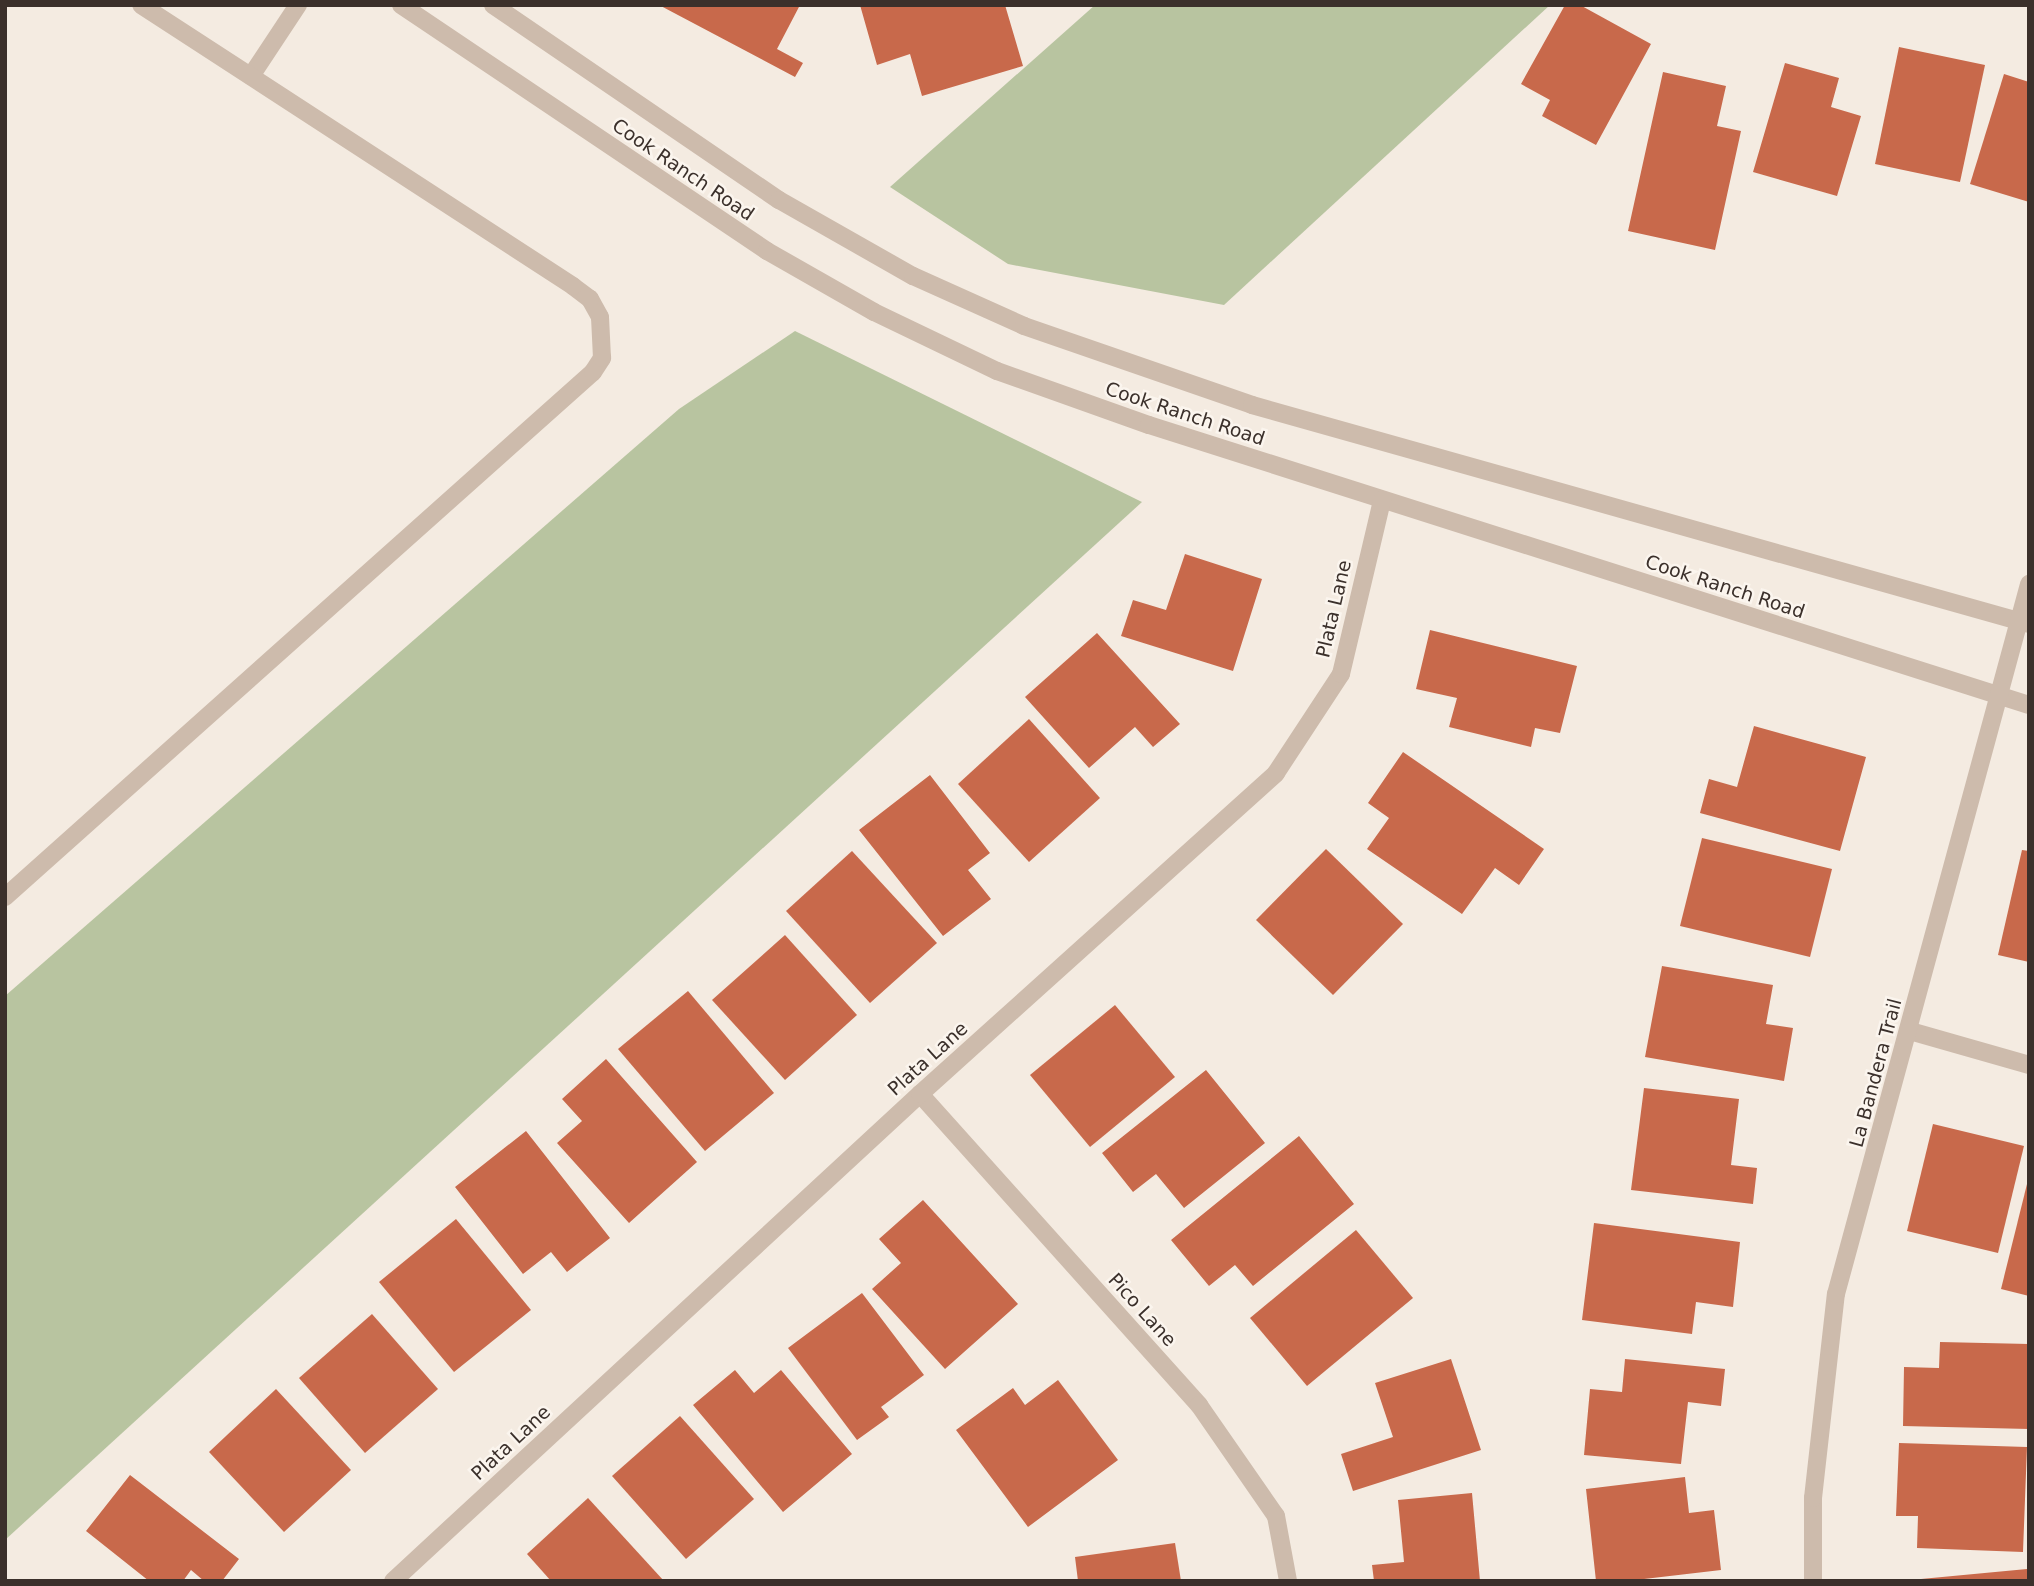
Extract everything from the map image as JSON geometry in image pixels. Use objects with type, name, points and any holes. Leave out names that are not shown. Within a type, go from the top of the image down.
[{"type":"street","points":[[5,897],[593,372],[602,358],[600,317],[590,299],[141,5]]},
{"type":"street","points":[[251,76],[298,5]]},
{"type":"street","name":"Cook Ranch Road","points":[[401,5],[705,211],[818,282],[997,371],[1081,403],[2029,705]]},
{"type":"street","name":"Cook Ranch Road","points":[[493,5],[779,200],[913,276],[1024,327],[1252,405],[2024,622]]},
{"type":"street","name":"Plata Lane","points":[[393,1581],[920,1094],[1276,773],[1341,674],[1382,500]]},
{"type":"street","name":"La Bandera Trail","points":[[1813,1581],[1813,1498],[1836,1294],[1910,1031],[1997,695],[2024,622],[2029,584]]},
{"type":"street","points":[[1910,1031],[2029,1065]]},
{"type":"street","name":"Pico Lane","points":[[920,1094],[1199,1405],[1276,1516],[1288,1581]]},
{"type":"green space","points":[[1095,5],[1550,5],[1224,305],[1008,264],[890,187]]},
{"type":"green space","points":[[795,331],[1142,502],[5,1540],[5,996],[679,409]]},
{"type":"building","points":[[659,5],[800,5],[777,49],[803,63],[795,77]]},
{"type":"building","points":[[860,5],[1005,5],[1023,66],[922,96],[910,54],[877,65]]},
{"type":"building","points":[[1565,5],[1580,5],[1651,44],[1596,145],[1542,116],[1550,100],[1521,84]]},
{"type":"building","points":[[1899,47],[1985,65],[1960,182],[1875,164]]},
{"type":"building","points":[[1785,63],[1839,78],[1831,107],[1861,116],[1837,196],[1753,172]]},
{"type":"building","points":[[1663,72],[1726,86],[1717,126],[1741,131],[1715,250],[1628,231]]},
{"type":"building","points":[[2004,74],[2029,82],[2029,202],[1970,184]]},
{"type":"building","points":[[1185,554],[1262,579],[1233,671],[1121,636],[1133,600],[1166,610]]},
{"type":"building","points":[[1430,630],[1577,666],[1560,733],[1535,728],[1531,747],[1449,727],[1457,698],[1416,689]]},
{"type":"building","points":[[1097,633],[1180,724],[1153,747],[1135,727],[1089,768],[1025,697]]},
{"type":"building","points":[[1029,719],[1100,798],[1029,862],[958,784]]},
{"type":"building","points":[[1754,726],[1866,757],[1840,851],[1700,813],[1709,779],[1737,787]]},
{"type":"building","points":[[1403,752],[1544,849],[1519,885],[1495,868],[1462,914],[1367,849],[1389,818],[1368,803]]},
{"type":"building","points":[[930,775],[990,853],[968,870],[991,899],[943,936],[859,830]]},
{"type":"building","points":[[1702,838],[1832,869],[1810,957],[1680,926]]},
{"type":"building","points":[[1326,849],[1403,924],[1333,995],[1256,920]]},
{"type":"building","points":[[2022,850],[2029,851],[2029,962],[1998,955]]},
{"type":"building","points":[[852,851],[937,943],[870,1003],[786,911]]},
{"type":"building","points":[[785,935],[857,1015],[785,1080],[712,1000]]},
{"type":"building","points":[[1662,966],[1773,985],[1766,1024],[1793,1028],[1784,1081],[1645,1057]]},
{"type":"building","points":[[688,991],[774,1093],[705,1151],[618,1049]]},
{"type":"building","points":[[1115,1005],[1175,1077],[1090,1147],[1030,1075]]},
{"type":"building","points":[[606,1059],[697,1162],[629,1223],[557,1143],[582,1121],[562,1099]]},
{"type":"building","points":[[1206,1070],[1265,1143],[1184,1208],[1156,1174],[1133,1192],[1102,1153]]},
{"type":"building","points":[[1644,1088],[1739,1099],[1731,1165],[1757,1168],[1753,1204],[1631,1190]]},
{"type":"building","points":[[1933,1124],[2024,1146],[1998,1253],[1907,1231]]},
{"type":"building","points":[[526,1131],[610,1238],[567,1272],[551,1252],[523,1274],[455,1187]]},
{"type":"building","points":[[1299,1136],[1354,1204],[1253,1286],[1235,1265],[1209,1286],[1171,1240]]},
{"type":"building","points":[[2029,1180],[2029,1296],[2001,1289]]},
{"type":"building","points":[[923,1200],[1018,1304],[945,1369],[872,1289],[901,1263],[879,1239]]},
{"type":"building","points":[[456,1219],[531,1310],[454,1372],[379,1282]]},
{"type":"building","points":[[1594,1223],[1740,1242],[1733,1307],[1696,1302],[1692,1334],[1582,1320]]},
{"type":"building","points":[[1356,1230],[1413,1298],[1307,1386],[1250,1318]]},
{"type":"building","points":[[862,1293],[924,1375],[881,1407],[889,1417],[857,1440],[788,1348]]},
{"type":"building","points":[[372,1314],[438,1389],[365,1453],[299,1378]]},
{"type":"building","points":[[1940,1342],[2029,1344],[2029,1429],[1903,1426],[1904,1367],[1939,1368]]},
{"type":"building","points":[[1451,1359],[1481,1450],[1353,1491],[1341,1454],[1393,1437],[1375,1383]]},
{"type":"building","points":[[1625,1359],[1725,1369],[1721,1406],[1688,1402],[1681,1464],[1584,1455],[1590,1389],[1622,1392]]},
{"type":"building","points":[[735,1370],[754,1393],[781,1370],[852,1454],[783,1512],[693,1405]]},
{"type":"building","points":[[1058,1380],[1118,1460],[1028,1527],[956,1430],[1013,1388],[1025,1405]]},
{"type":"building","points":[[276,1389],[351,1470],[284,1532],[209,1452]]},
{"type":"building","points":[[680,1416],[754,1499],[686,1559],[612,1476]]},
{"type":"building","points":[[1899,1443],[2027,1447],[2023,1552],[1917,1548],[1918,1516],[1896,1516]]},
{"type":"building","points":[[130,1475],[239,1559],[222,1581],[204,1581],[191,1570],[183,1581],[149,1581],[86,1531]]},
{"type":"building","points":[[1685,1477],[1689,1513],[1714,1510],[1721,1570],[1627,1581],[1596,1581],[1586,1489]]},
{"type":"building","points":[[1472,1493],[1480,1581],[1374,1581],[1372,1565],[1404,1562],[1398,1500]]},
{"type":"building","points":[[588,1498],[664,1581],[551,1581],[527,1554]]},
{"type":"building","points":[[1175,1543],[1181,1581],[1078,1581],[1075,1557]]},
{"type":"building","points":[[2027,1569],[2028,1581],[1921,1581],[1921,1579]]}]
